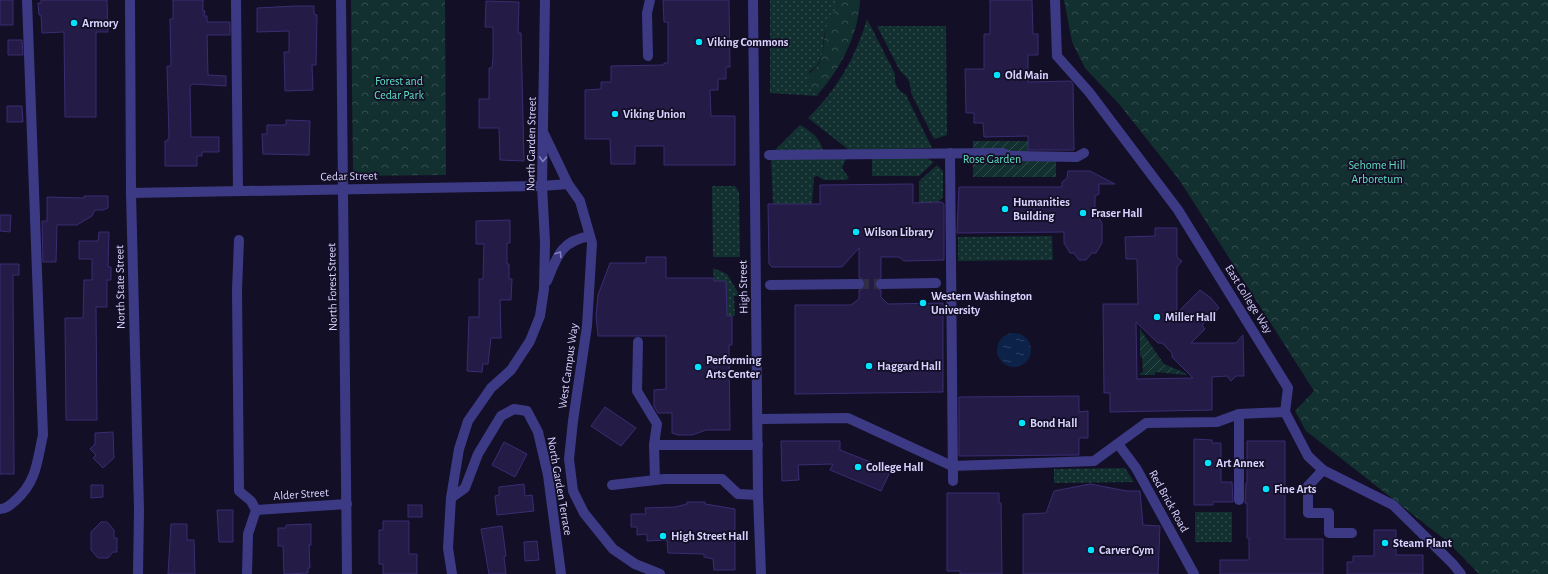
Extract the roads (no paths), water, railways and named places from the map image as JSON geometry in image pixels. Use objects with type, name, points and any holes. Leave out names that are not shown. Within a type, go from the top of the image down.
[{"type":"street","points":[[0,509],[5,509],[27,490],[34,476],[43,434],[27,0]]},
{"type":"street","name":"North State Street","points":[[130,0],[131,193],[139,510],[138,574]]},
{"type":"street","points":[[236,0],[238,191]]},
{"type":"street","name":"North Forest Street","points":[[341,0],[347,574]]},
{"type":"street","name":"North Garden Street","points":[[452,574],[448,548],[451,498],[459,449],[468,421],[491,388],[511,370],[530,341],[540,316],[544,289],[545,242],[542,186],[545,82],[545,0]]},
{"type":"street","points":[[648,56],[647,13],[650,0]]},
{"type":"street","name":"High Street","points":[[754,0],[758,495],[761,573]]},
{"type":"street","name":"East College Way","points":[[1055,0],[1057,56],[1089,92],[1178,210],[1288,388],[1285,412]]},
{"type":"street","name":"West Campus Way","points":[[543,131],[568,184],[580,201],[592,243],[587,326],[569,459],[573,490],[584,514],[613,549],[635,564],[660,574]]},
{"type":"street","points":[[950,153],[953,481]]},
{"type":"street","points":[[769,155],[1003,153],[1010,156],[1077,157],[1084,153]]},
{"type":"street","name":"Cedar Street","points":[[131,193],[542,186],[568,184]]},
{"type":"street","name":"North Garden Street","points":[[544,289],[560,252],[569,243],[590,236]]},
{"type":"street","points":[[239,240],[237,290],[239,492],[251,501],[256,510],[248,534],[247,574]]},
{"type":"street","points":[[881,284],[936,283]]},
{"type":"street","points":[[770,285],[859,284]]},
{"type":"street","points":[[638,342],[637,391],[657,424]]},
{"type":"street","name":"North Garden Terrace","points":[[451,498],[465,488],[478,454],[501,416],[514,409],[527,411],[538,432],[548,475],[561,574]]},
{"type":"street","points":[[758,419],[848,418],[952,466],[1094,461],[1146,423],[1217,422],[1239,414],[1285,412],[1308,456],[1323,470],[1393,505],[1453,564],[1461,574]]},
{"type":"street","points":[[655,480],[654,445],[657,424],[662,413]]},
{"type":"street","points":[[1239,414],[1239,500]]},
{"type":"street","name":"Red Brick Road","points":[[1118,444],[1136,468],[1194,574]]},
{"type":"street","points":[[654,445],[758,445]]},
{"type":"street","points":[[1323,470],[1308,486],[1308,513],[1329,513],[1329,534],[1352,533]]},
{"type":"street","points":[[612,485],[655,480],[722,479],[738,494],[758,495]]},
{"type":"street","name":"Alder Street","points":[[256,510],[347,504]]},
{"type":"water","points":[[1011,333],[1017,333],[1021,334],[1028,340],[1031,350],[1030,357],[1024,364],[1017,367],[1011,367],[1007,366],[1000,360],[997,353],[997,347],[998,343],[1004,336]]},
{"type":"tunnel","points":[[859,284],[881,284]]},
{"type":"place","name":"Armory","points":[[74,23]]},
{"type":"place","name":"Viking Commons","points":[[699,42]]},
{"type":"place","name":"Old Main","points":[[997,75]]},
{"type":"place","name":"Viking Union","points":[[615,114]]},
{"type":"place","name":"Humanities Building","points":[[1005,209]]},
{"type":"place","name":"Fraser Hall","points":[[1083,213]]},
{"type":"place","name":"Wilson Library","points":[[856,232]]},
{"type":"place","name":"Western Washington University","points":[[923,303]]},
{"type":"place","name":"Miller Hall","points":[[1157,317]]},
{"type":"place","name":"Haggard Hall","points":[[869,366]]},
{"type":"place","name":"Performing Arts Center","points":[[698,367]]},
{"type":"place","name":"Bond Hall","points":[[1022,423]]},
{"type":"place","name":"Art Annex","points":[[1208,463]]},
{"type":"place","name":"College Hall","points":[[858,467]]},
{"type":"place","name":"Fine Arts","points":[[1266,489]]},
{"type":"place","name":"High Street Hall","points":[[663,536]]},
{"type":"place","name":"Steam Plant","points":[[1385,543]]},
{"type":"place","name":"Carver Gym","points":[[1091,550]]},
{"type":"park label","name":"Forest and Cedar Park","points":[[399,88]]},
{"type":"park label","name":"Rose Garden","points":[[992,159]]},
{"type":"park label","name":"Sehome Hill Arboretum","points":[[1377,172]]}]
